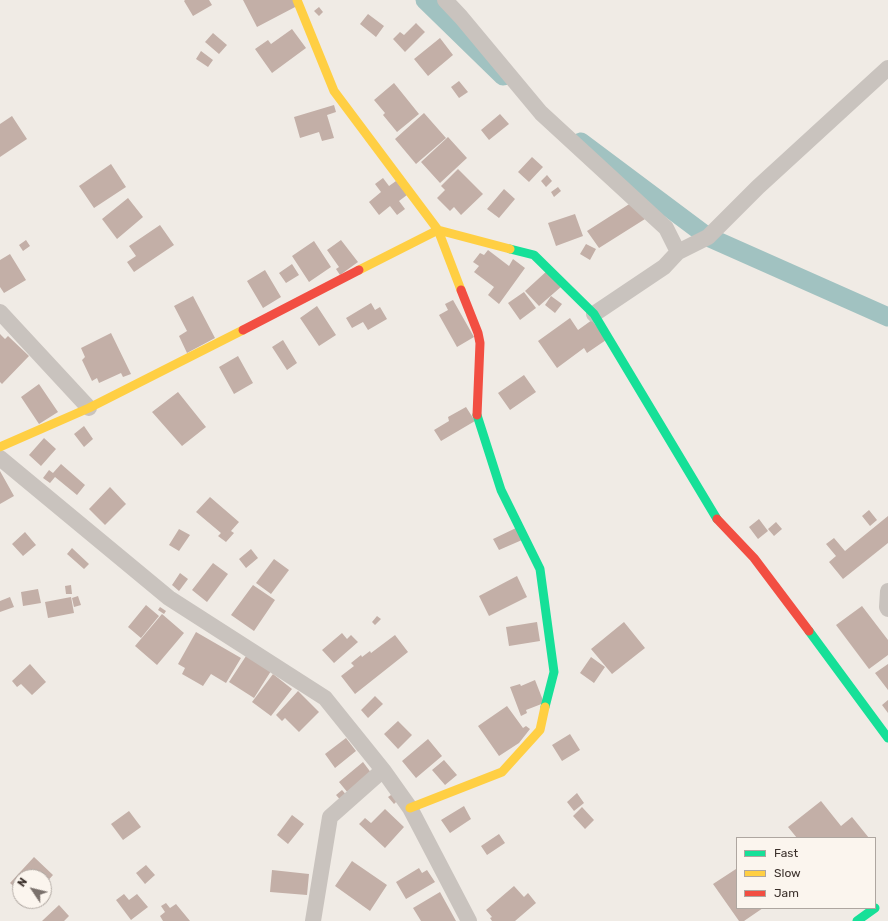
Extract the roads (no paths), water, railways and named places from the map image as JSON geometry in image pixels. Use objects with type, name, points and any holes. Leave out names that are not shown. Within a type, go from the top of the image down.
[{"type":"street","points":[[298,0],[334,91],[438,230],[478,333],[480,343],[476,412],[501,490],[540,569],[554,672],[540,730],[502,772],[410,808]]},
{"type":"street","points":[[445,0],[541,113],[666,228],[678,252]]},
{"type":"street","points":[[594,314],[664,267],[678,252],[708,237],[758,187],[888,68]]},
{"type":"street","points":[[0,447],[89,408],[438,230],[534,255],[594,314],[720,522],[754,558],[888,738]]},
{"type":"street","points":[[0,312],[89,408]]},
{"type":"street","points":[[0,458],[169,598],[325,698],[383,770],[410,808],[469,921]]},
{"type":"street","points":[[888,591],[888,609]]},
{"type":"street","points":[[313,921],[330,817],[383,770]]},
{"type":"street","points":[[876,907],[884,901]]},
{"type":"street","points":[[857,921],[874,909]]},
{"type":"waterway","points":[[425,0],[503,76]]},
{"type":"waterway","points":[[581,142],[708,237],[888,317]]}]
